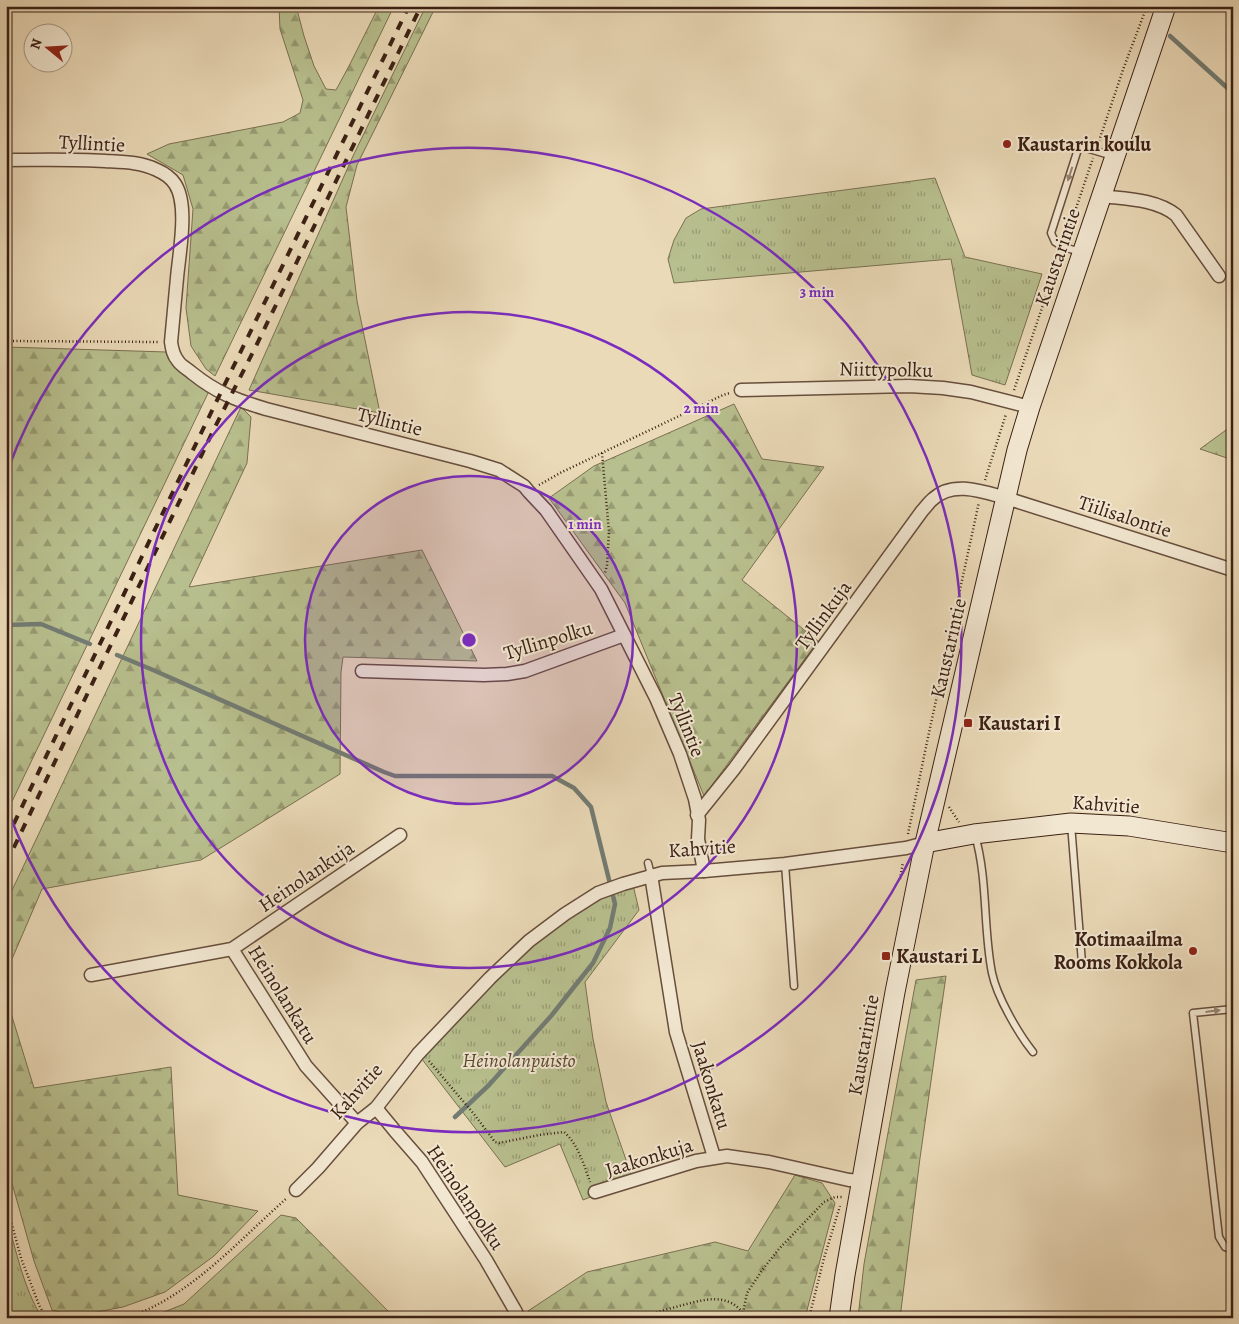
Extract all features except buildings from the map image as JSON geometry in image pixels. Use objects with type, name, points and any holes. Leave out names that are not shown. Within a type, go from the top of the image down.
[{"type":"street","name":"Kaustarintie","points":[[839,1318],[893,1001],[925,844],[1017,450],[1166,6]]},
{"type":"street","name":"Tyllintie","points":[[6,160],[84,160],[128,163],[158,170],[176,185],[182,210],[182,231],[171,342],[173,353],[179,362],[198,378],[235,400],[470,460],[499,470],[524,486],[546,510],[601,589],[656,698],[680,754],[695,799],[699,820],[698,839],[704,871]]},
{"type":"street","points":[[1101,196],[1148,203],[1169,209],[1176,215],[1220,276]]},
{"type":"street","name":"Niittypolku","points":[[741,390],[909,386],[943,388],[971,392],[1030,407]]},
{"type":"street","name":"Tyllinkuja","points":[[698,815],[740,761],[934,497],[956,488],[982,491],[1006,498]]},
{"type":"street","name":"Tiilisalontie","points":[[1006,498],[1233,570]]},
{"type":"street","name":"Tyllinpolku","points":[[362,671],[507,674],[526,671],[624,635]]},
{"type":"street","name":"Kahvitie","points":[[296,1190],[357,1123],[376,1108],[420,1051],[490,978],[529,941],[565,914],[598,893],[623,884],[649,869],[662,873],[785,864],[906,848],[974,834],[1071,823],[1129,826],[1233,844]]},
{"type":"street","name":"Heinolankuja","points":[[232,949],[400,835]]},
{"type":"street","name":"Jaakonkatu","points":[[649,869],[676,1032],[714,1158],[727,1156],[769,1162],[849,1180],[862,1181]]},
{"type":"street","name":"Heinolankatu","points":[[91,974],[232,949],[306,1066],[357,1123]]},
{"type":"street","name":"Heinolanpolku","points":[[376,1108],[422,1162],[486,1260],[516,1312]]},
{"type":"street","name":"Jaakonkuja","points":[[595,1192],[659,1172],[714,1158]]},
{"type":"lane","points":[[1082,253],[1055,242],[1051,233],[1079,146],[1114,157]]},
{"type":"lane","points":[[1071,823],[1082,963]]},
{"type":"lane","points":[[974,834],[979,850],[983,881],[992,975],[1000,997],[1010,1016],[1033,1052]]},
{"type":"lane","points":[[785,864],[794,986]]},
{"type":"lane","points":[[1233,1009],[1193,1013],[1219,1238],[1225,1247],[1233,1250]]},
{"type":"path","points":[[6,341],[171,342]]},
{"type":"path","points":[[529,492],[562,472],[723,395],[741,390]]},
{"type":"path","points":[[601,589],[607,565],[609,532],[602,453]]},
{"type":"path","points":[[420,1051],[474,1114],[495,1142],[499,1143],[564,1132],[570,1137],[576,1148],[595,1192]]},
{"type":"path","points":[[126,1318],[158,1304],[204,1273],[296,1190]]},
{"type":"path","points":[[743,1313],[747,1292],[778,1250],[824,1202],[835,1197],[843,1197]]},
{"type":"path","points":[[6,1203],[21,1258],[46,1318]]},
{"type":"path","points":[[636,1318],[710,1298],[731,1303],[738,1307],[746,1318]]},
{"type":"green space","points":[[279,6],[296,6],[314,66],[326,89],[336,90],[379,6],[394,6],[215,376],[206,369],[191,346],[186,308],[193,209],[183,175],[147,154],[169,144],[283,122],[300,113],[303,100],[280,29]]},
{"type":"green space","points":[[426,6],[436,6],[357,165],[346,207],[357,301],[380,413],[249,390],[353,156]]},
{"type":"green space","points":[[935,178],[965,257],[1042,274],[1005,385],[972,375],[951,259],[674,283],[668,259],[674,240],[686,218],[701,209]]},
{"type":"green space","points":[[6,347],[167,352],[210,389],[6,814]]},
{"type":"green space","points":[[734,404],[762,459],[824,467],[742,580],[818,641],[704,796],[625,603],[549,498],[594,466]]},
{"type":"green space","points":[[241,407],[251,417],[247,463],[189,587],[422,550],[477,661],[343,657],[341,672],[340,774],[201,860],[42,889],[6,973],[6,903]]},
{"type":"green space","points":[[1233,425],[1233,460],[1200,449]]},
{"type":"green space","name":"Heinolanpuisto","points":[[632,881],[639,910],[585,982],[593,1039],[606,1102],[633,1180],[583,1200],[560,1144],[505,1167],[418,1054],[529,941],[598,893]]},
{"type":"green space","points":[[946,976],[920,1158],[900,1318],[858,1318],[864,1264],[916,980]]},
{"type":"green space","points":[[6,997],[34,1088],[171,1067],[178,1195],[258,1211],[214,1256],[165,1292],[123,1307],[76,1316],[52,1310],[34,1261],[6,1162]]},
{"type":"green space","points":[[795,1175],[822,1183],[835,1203],[805,1318],[531,1318],[528,1311],[587,1272],[715,1242],[748,1251]]},
{"type":"green space","points":[[6,1215],[25,1281],[42,1318],[6,1318]]},
{"type":"green space","points":[[281,1215],[296,1218],[392,1315],[409,1318],[149,1318],[184,1304]]},
{"type":"waterway","points":[[1170,36],[1233,93]]},
{"type":"waterway","points":[[6,625],[41,624],[90,644]]},
{"type":"waterway","points":[[117,655],[395,776],[552,776],[574,788],[591,807],[615,904],[610,928],[593,963],[551,1016],[489,1085],[455,1117]]},
{"type":"railway","points":[[6,840],[409,6]]},
{"type":"railway","points":[[6,864],[214,429],[421,6]]},
{"type":"place","name":"Kaustarin koulu","points":[[1007,144]]},
{"type":"place","name":"Kaustari I","points":[[968,723]]},
{"type":"place","name":"Kotimaailma Rooms Kokkola","points":[[1193,951]]},
{"type":"place","name":"Kaustari L","points":[[886,956]]}]
